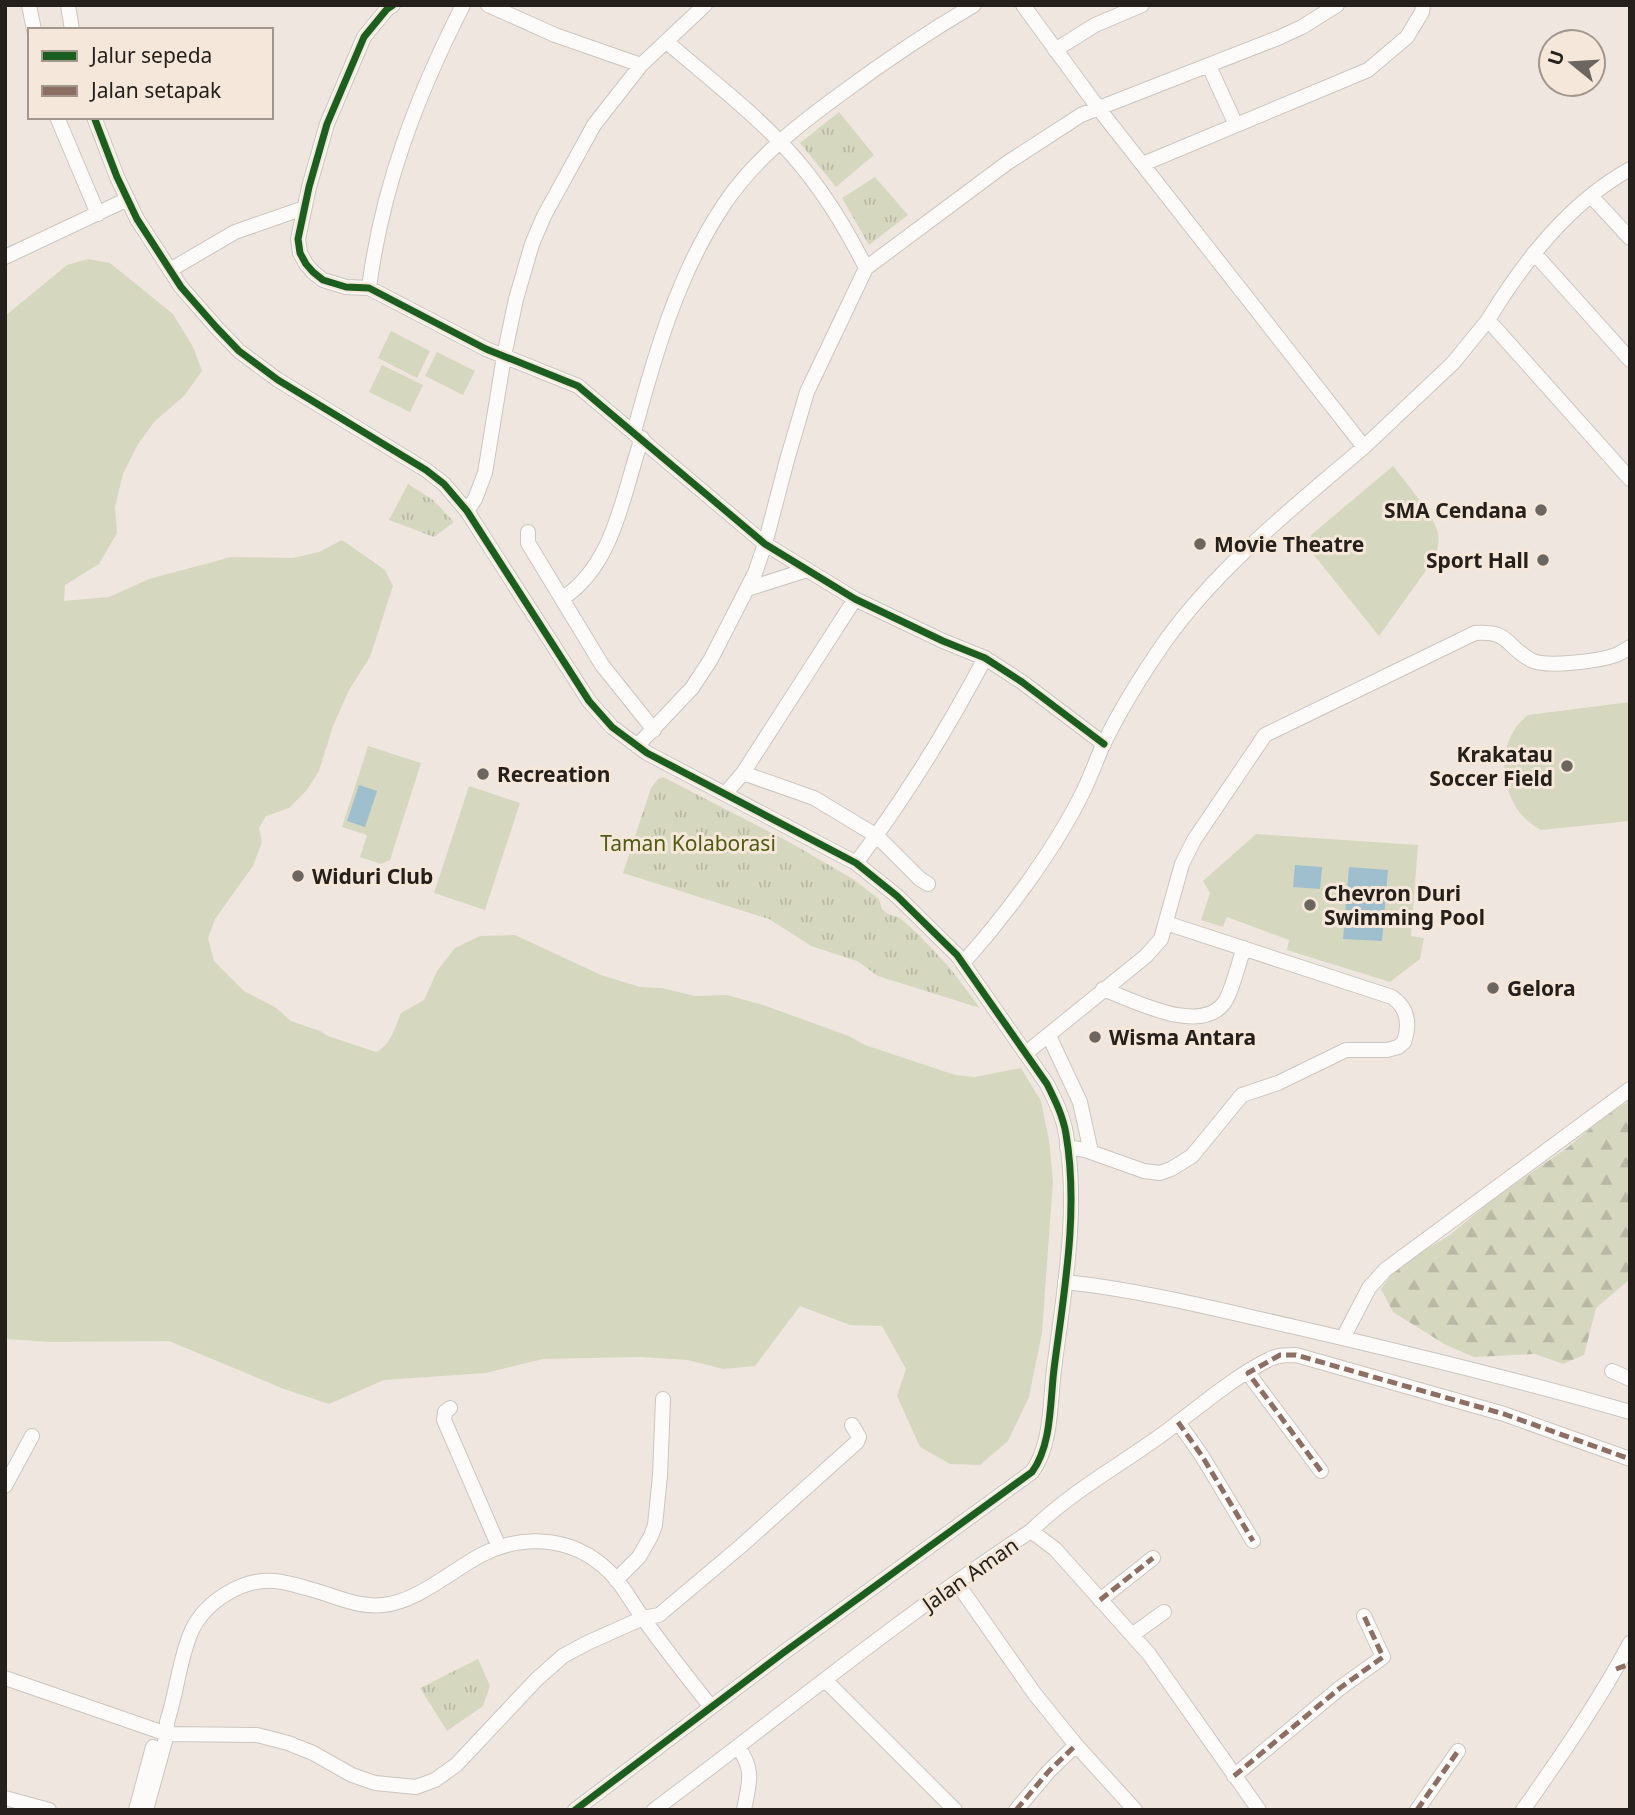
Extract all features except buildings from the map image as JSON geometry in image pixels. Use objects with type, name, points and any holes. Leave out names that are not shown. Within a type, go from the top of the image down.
[{"type":"street","points":[[29,5],[34,28]]},
{"type":"street","points":[[68,5],[72,28]]},
{"type":"street","points":[[393,5],[364,37],[327,124],[298,239],[306,264],[323,280],[346,287],[369,288],[504,356],[578,386],[765,544],[855,599],[985,658],[1022,682],[1104,744]]},
{"type":"street","points":[[369,288],[374,248],[388,190],[407,131],[424,85],[463,5]]},
{"type":"street","points":[[488,5],[555,34],[641,65]]},
{"type":"street","points":[[467,511],[485,473],[516,299],[532,244],[544,216],[594,125],[641,65],[705,5]]},
{"type":"street","points":[[563,598],[576,590],[594,565],[618,517],[656,352],[670,310],[723,205],[752,169],[780,142],[878,66],[974,5]]},
{"type":"street","points":[[1023,5],[1099,109],[1364,447]]},
{"type":"street","points":[[1055,50],[1096,25],[1142,5]]},
{"type":"street","points":[[637,746],[692,688],[712,659],[747,589],[760,561],[807,391],[866,268],[1007,163],[1081,115],[1302,27],[1337,5]]},
{"type":"street","points":[[1143,164],[1368,71],[1406,37],[1422,12],[1423,5]]},
{"type":"street","points":[[667,43],[780,142],[828,201],[866,268]]},
{"type":"street","points":[[1209,66],[1236,125]]},
{"type":"street","points":[[58,119],[98,214]]},
{"type":"street","points":[[95,119],[136,219],[181,287],[239,351],[315,404],[426,470],[444,484],[467,511],[589,701],[600,715],[637,746],[651,756],[856,863],[897,896],[963,963],[1047,1084],[1058,1106],[1067,1147],[1070,1213],[1065,1282],[1047,1426],[1041,1457],[1032,1472],[575,1810]]},
{"type":"street","points":[[963,963],[1020,892],[1056,838],[1082,795],[1104,744],[1131,693],[1198,600],[1278,520],[1364,447],[1453,363],[1488,320],[1534,253],[1559,225],[1609,181],[1630,169]]},
{"type":"street","points":[[1591,196],[1630,239]]},
{"type":"street","points":[[5,257],[128,199]]},
{"type":"street","points":[[170,270],[235,232],[304,208]]},
{"type":"street","points":[[275,219],[298,239]]},
{"type":"street","points":[[1534,253],[1630,360]]},
{"type":"street","points":[[1488,320],[1630,479]]},
{"type":"street","points":[[528,532],[528,543],[548,579],[563,598],[602,665],[654,730]]},
{"type":"street","points":[[747,589],[807,570]]},
{"type":"street","points":[[725,794],[743,773],[855,599]]},
{"type":"street","points":[[1026,1053],[1146,956],[1161,939],[1182,864],[1194,840],[1265,735],[1475,633],[1491,632],[1502,635],[1530,660],[1540,664],[1600,659],[1617,655],[1630,647]]},
{"type":"street","points":[[856,863],[926,764],[985,658]]},
{"type":"street","points":[[743,773],[814,798],[877,836],[928,884]]},
{"type":"street","points":[[1067,1147],[1091,1152],[1144,1171],[1171,1170],[1192,1156],[1242,1095],[1278,1083],[1346,1050],[1387,1050],[1404,1042],[1404,1007],[1392,997],[1166,923]]},
{"type":"street","points":[[1103,989],[1180,1017],[1195,1018],[1206,1015],[1226,1000],[1244,948]]},
{"type":"street","points":[[1049,1036],[1080,1102],[1091,1152]]},
{"type":"street","points":[[1343,1338],[1369,1288],[1385,1270],[1630,1089]]},
{"type":"street","points":[[1065,1282],[1097,1285],[1343,1338],[1630,1412]]},
{"type":"street","points":[[1031,1531],[1178,1422],[1248,1373],[1280,1355],[1296,1354],[1504,1415],[1630,1459]]},
{"type":"street","points":[[1612,1371],[1630,1378]]},
{"type":"street","points":[[1248,1373],[1321,1471]]},
{"type":"street","points":[[617,1580],[639,1557],[655,1525],[663,1399]]},
{"type":"street","points":[[450,1408],[445,1412],[444,1420],[499,1547]]},
{"type":"street","points":[[1178,1422],[1202,1456],[1253,1541]]},
{"type":"street","points":[[5,1678],[164,1729],[257,1735],[288,1743],[313,1753],[352,1775],[375,1783],[416,1787],[435,1780],[456,1765],[562,1656],[643,1618],[659,1615],[689,1591],[857,1442],[859,1437],[852,1425]]},
{"type":"street","points":[[5,1486],[32,1436]]},
{"type":"street","name":"Jalan Aman","points":[[654,1810],[854,1655],[1031,1531],[1055,1549],[1149,1654],[1259,1810]]},
{"type":"street","points":[[136,1810],[164,1729],[193,1629],[218,1599],[249,1583],[273,1581],[365,1605],[383,1605],[404,1601],[499,1547],[520,1541],[539,1540],[567,1545],[601,1564],[617,1580],[711,1707]]},
{"type":"street","points":[[1100,1600],[1153,1558]]},
{"type":"street","points":[[957,1583],[1034,1693],[1076,1745],[1135,1810]]},
{"type":"street","points":[[1132,1635],[1164,1612]]},
{"type":"street","points":[[1234,1776],[1340,1688],[1383,1657],[1364,1616]]},
{"type":"street","points":[[1523,1810],[1623,1667],[1630,1643]]},
{"type":"street","points":[[825,1680],[955,1810]]},
{"type":"street","points":[[146,1810],[164,1729]]},
{"type":"street","points":[[1016,1810],[1049,1771],[1076,1745]]},
{"type":"street","points":[[738,1747],[746,1758],[751,1775],[748,1809]]},
{"type":"street","points":[[1417,1810],[1458,1751]]},
{"type":"street","points":[[5,1798],[49,1810]]},
{"type":"green space","points":[[839,112],[874,155],[836,187],[800,143]]},
{"type":"green space","points":[[875,177],[908,215],[869,245],[842,198]]},
{"type":"green space","points":[[88,259],[110,263],[173,314],[193,347],[202,371],[184,396],[155,421],[138,444],[123,474],[115,507],[117,533],[99,564],[65,585],[64,601],[109,597],[149,579],[231,557],[293,558],[319,552],[342,540],[385,570],[393,586],[370,657],[349,690],[333,726],[319,771],[307,790],[289,808],[266,816],[259,828],[262,842],[253,866],[215,919],[208,938],[214,961],[244,991],[275,1007],[291,1021],[376,1052],[389,1040],[401,1013],[424,1000],[437,971],[455,948],[480,936],[515,935],[601,975],[640,987],[662,988],[695,996],[727,995],[763,1005],[849,1036],[865,1045],[955,1075],[975,1077],[1021,1068],[1041,1101],[1049,1140],[1053,1181],[1042,1333],[1029,1397],[1008,1441],[980,1465],[950,1464],[920,1447],[897,1396],[906,1369],[882,1326],[850,1325],[800,1306],[755,1366],[723,1369],[688,1360],[640,1357],[543,1359],[486,1373],[384,1380],[329,1404],[284,1389],[169,1341],[52,1342],[5,1339],[5,316],[67,265]]},
{"type":"green space","points":[[391,331],[430,351],[417,378],[378,358]]},
{"type":"green space","points":[[437,352],[475,371],[463,395],[425,376]]},
{"type":"green space","points":[[382,365],[423,385],[410,412],[369,392]]},
{"type":"green space","points":[[1393,466],[1436,526],[1438,542],[1430,565],[1379,636],[1309,549],[1311,535]]},
{"type":"green space","points":[[408,484],[433,500],[454,522],[434,537],[389,520]]},
{"type":"green space","name":"Krakatau Soccer Field","points":[[1630,702],[1630,821],[1541,830],[1527,820],[1516,807],[1505,775],[1505,758],[1516,727],[1528,715]]},
{"type":"green space","points":[[368,746],[421,763],[390,860],[381,864],[360,857],[367,835],[342,827]]},
{"type":"green space","name":"Taman Kolaborasi","points":[[663,777],[791,843],[853,879],[879,899],[882,909],[900,918],[918,934],[950,968],[980,1008],[878,976],[857,961],[811,946],[769,919],[623,873],[651,788]]},
{"type":"green space","points":[[469,786],[520,803],[485,910],[434,893]]},
{"type":"green space","name":"Chevron Duri Swimming Pool","points":[[1256,834],[1418,845],[1411,936],[1424,938],[1420,959],[1390,982],[1287,950],[1289,940],[1227,917],[1223,927],[1201,920],[1210,893],[1203,881]]},
{"type":"green space","points":[[1630,1100],[1630,1279],[1596,1308],[1584,1355],[1563,1364],[1535,1354],[1474,1357],[1446,1345],[1393,1312],[1381,1289],[1397,1267],[1450,1235],[1492,1200]]},
{"type":"green space","points":[[478,1659],[490,1686],[483,1706],[447,1731],[420,1688]]},
{"type":"water","points":[[359,785],[377,791],[365,827],[347,821]]},
{"type":"water","points":[[1295,865],[1322,867],[1320,889],[1293,887]]},
{"type":"water","points":[[1349,867],[1388,870],[1382,941],[1343,939]]},
{"type":"marked path","points":[[1321,1471],[1248,1373],[1280,1355],[1296,1355],[1504,1414],[1630,1459]]},
{"type":"marked path","points":[[1178,1422],[1202,1456],[1253,1541]]},
{"type":"marked path","points":[[1100,1600],[1153,1558]]},
{"type":"marked path","points":[[1234,1776],[1340,1688],[1383,1657],[1364,1616]]},
{"type":"marked path","points":[[1616,1669],[1630,1664]]},
{"type":"marked path","points":[[1016,1810],[1049,1771],[1076,1745]]},
{"type":"marked path","points":[[1417,1810],[1458,1751]]},
{"type":"cycle path","points":[[393,5],[364,37],[327,124],[298,239],[300,253],[313,272],[323,280],[346,287],[369,288],[486,349],[578,386],[765,544],[855,599],[985,658],[1022,682],[1104,744]]},
{"type":"cycle path","points":[[95,119],[137,219],[181,287],[239,351],[278,380],[426,470],[444,484],[467,511],[589,701],[612,727],[647,753],[856,863],[897,896],[957,955],[1047,1084],[1063,1121],[1070,1163],[1069,1252],[1047,1436],[1039,1461],[1032,1472],[783,1653],[575,1810]]},
{"type":"place","name":"SMA Cendana","points":[[1541,510]]},
{"type":"place","name":"Movie Theatre","points":[[1200,544]]},
{"type":"place","name":"Sport Hall","points":[[1543,560]]},
{"type":"place","name":"Krakatau Soccer Field","points":[[1567,766]]},
{"type":"place","name":"Recreation","points":[[483,774]]},
{"type":"place","name":"Widuri Club","points":[[298,876]]},
{"type":"place","name":"Chevron Duri Swimming Pool","points":[[1310,905]]},
{"type":"place","name":"Gelora","points":[[1493,988]]},
{"type":"place","name":"Wisma Antara","points":[[1095,1037]]}]
